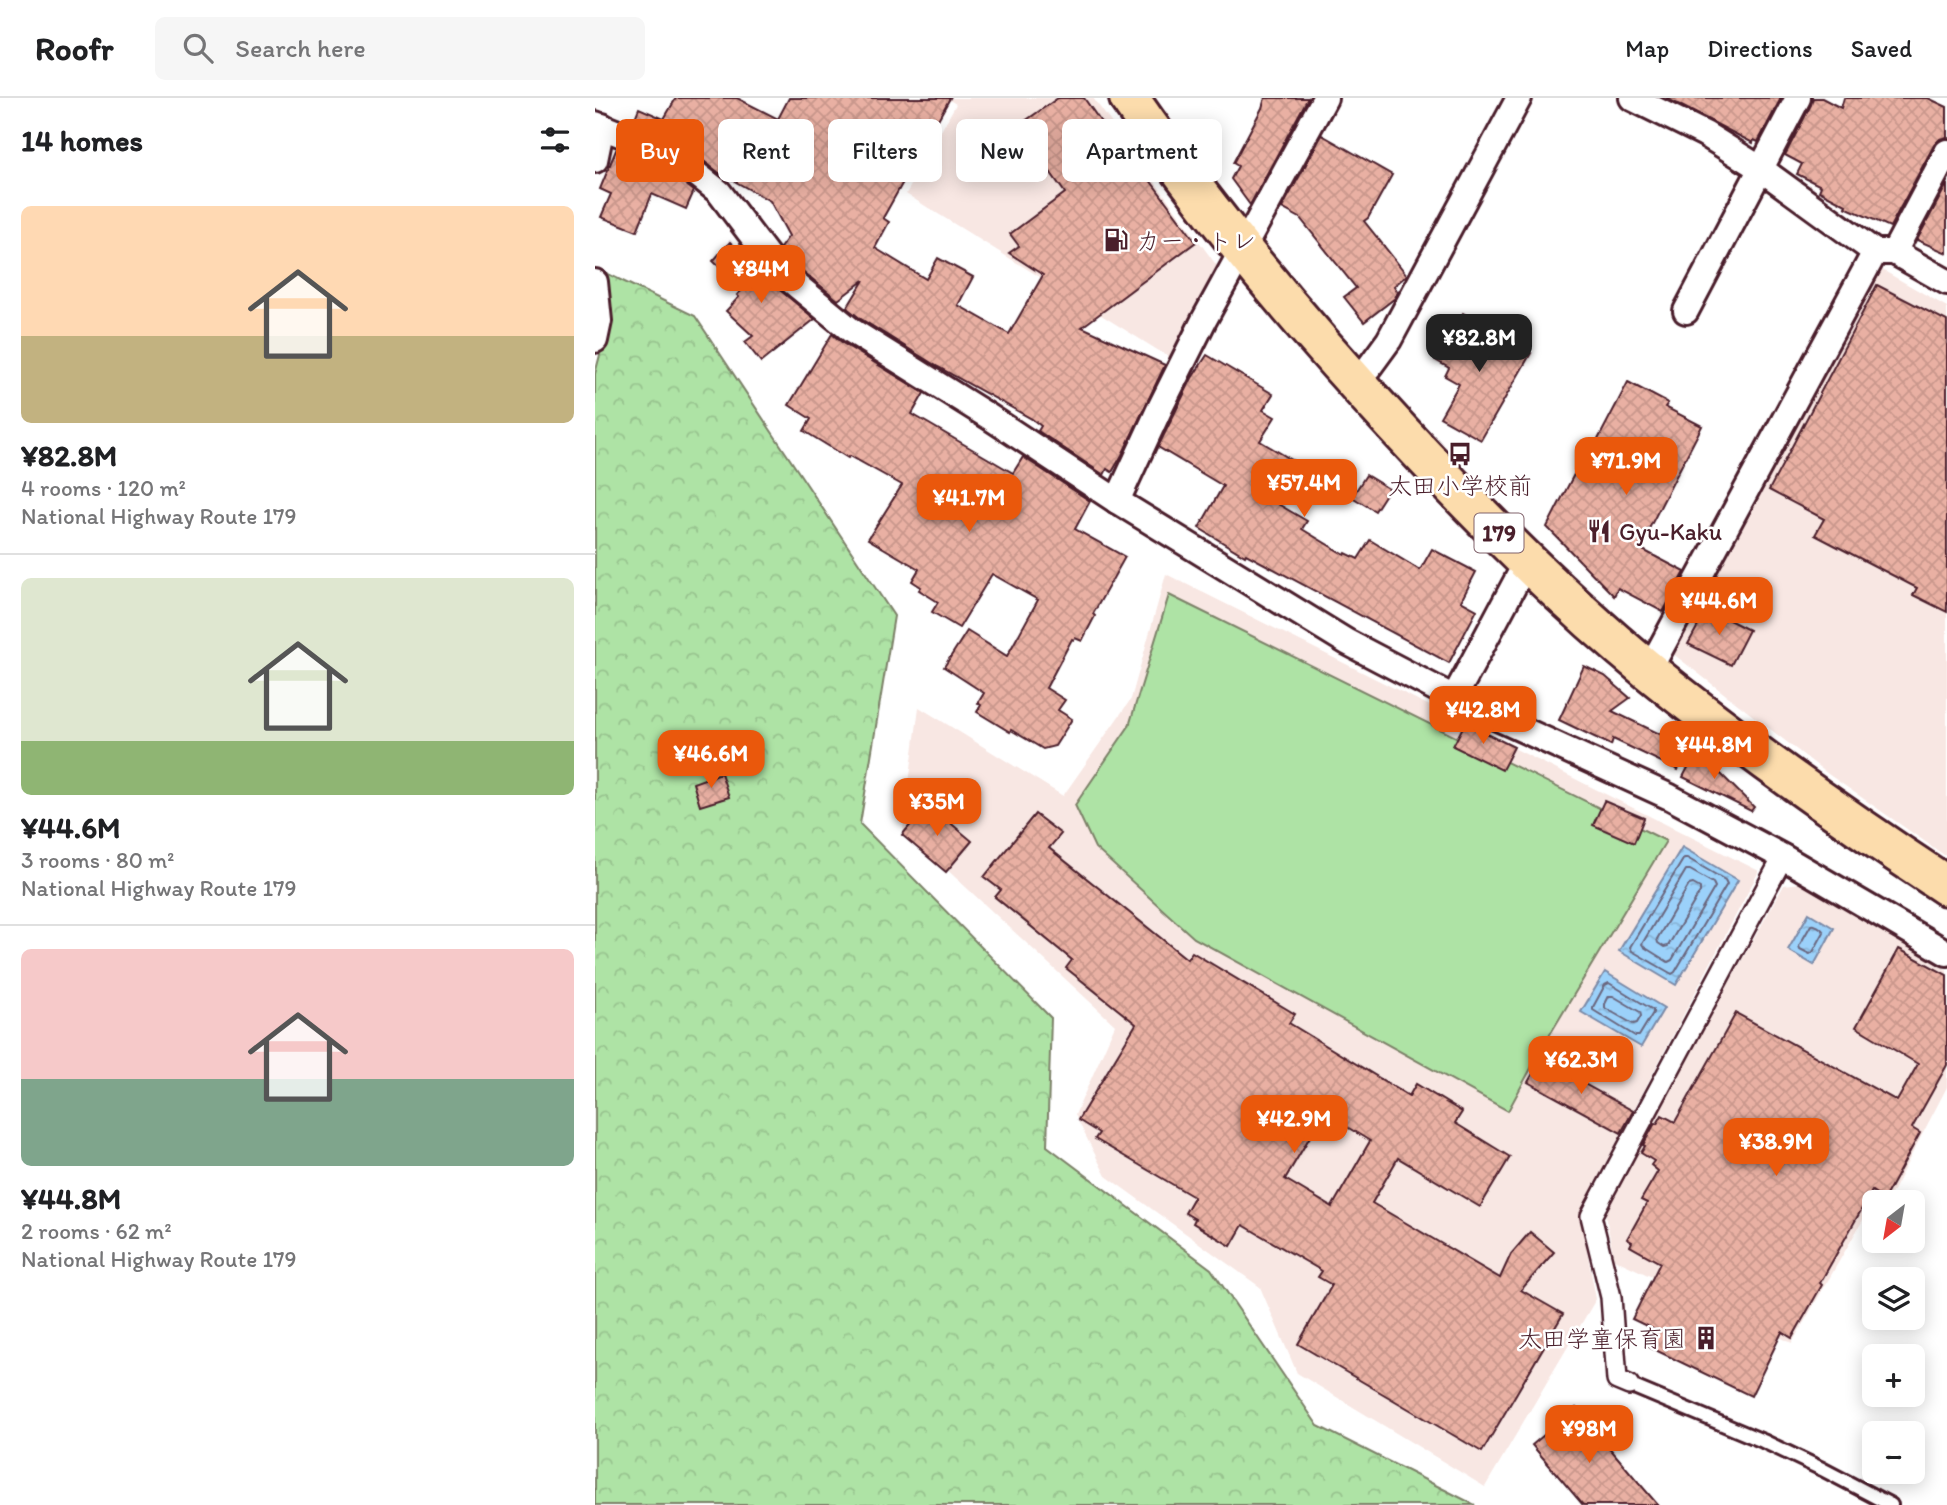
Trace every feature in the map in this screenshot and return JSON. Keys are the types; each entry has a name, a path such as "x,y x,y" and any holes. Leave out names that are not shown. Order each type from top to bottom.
{"highway":[{"name":"179","path":"1129,98 1242,251 1355,382 1442,476 1527,561 1649,670 1843,816 1947,886"}],"street":[{"path":"1117,501 1204,320 1325,98"},
{"path":"1355,382 1389,340 1519,98"},
{"path":"1632,98 1705,134 1884,252 1947,282"},
{"path":"1686,311 1798,98"},
{"path":"595,160 598,125 635,140 689,168 719,192 778,270 852,331 1117,501 1347,642 1454,698 1670,797 1783,857 1947,954"},
{"path":"1649,670 1884,252 1947,152"},
{"path":"595,282 599,321 595,340"},
{"path":"1454,698 1527,561"},
{"path":"1629,1385 1617,1380 1611,1297 1591,1216 1783,857"}],"lane":[{"path":"1629,1385 1763,1441 1891,1505"}],"shaded area":[{"path":"946,98 1093,98 1109,119 1062,119 1062,182 1155,182 1220,270 1172,359 906,194 913,182 942,182 942,129 956,104"},
{"path":"1879,268 1947,307 1947,857 1828,774 1672,653"},
{"path":"1166,574 1759,871 1580,1212 1596,1299 1485,1487 1297,1373 1260,1287 1106,1176 1075,1115 1115,1025 903,829 919,707 1063,796 1131,699"},
{"path":"1801,883 1947,970 1947,1087 1893,1190 1862,1190 1862,1222 1792,1343 1614,1259 1604,1207 1784,885"}],"green space":[{"path":"606,273 695,316 894,616 860,824 1051,1018 1047,1146 1211,1269 1318,1426 1475,1505 595,1505 595,374 601,351"},
{"path":"1169,595 1666,841 1543,1046 1508,1111 1194,938 1095,848 1075,805 1129,726"}],"water":[{"path":"1682,847 1738,880 1676,985 1619,951"},
{"path":"1809,913 1834,928 1814,965 1788,950"},
{"path":"1605,972 1664,1008 1641,1047 1581,1012"}],"building":[{"path":"676,98 737,98 778,119 718,119 718,172 704,161 704,119 664,119"},
{"path":"789,98 950,98 938,119 828,119 828,182 903,182 883,218 889,222 875,248 926,279 938,258 973,277 958,305 1009,334 1043,275 1009,253 1019,246 1010,234 1065,193 1048,169 1048,119 1028,119 1058,98 1084,98 1099,119 1062,119 1062,182 1151,182 1196,242 1082,327 1165,365 1112,472 1107,469 1104,475 1038,431 1041,426 1032,419 938,367 847,308 864,280 838,300 789,260 780,248 789,236 770,201 736,182 814,182 814,119 778,119"},
{"path":"1265,98 1308,98 1250,205 1231,179 1238,166 1233,163"},
{"path":"1666,98 1781,98 1758,142 1754,140 1753,143"},
{"path":"1813,98 1822,98 1841,108 1844,98 1928,98 1947,107 1947,137 1934,145 1890,227 1845,207 1846,205 1819,191 1821,186 1797,174 1802,164 1785,155"},
{"path":"639,108 664,119 635,119"},
{"path":"1322,135 1392,175 1364,221 1407,275 1394,286 1398,292 1395,298 1364,322 1344,297 1356,288 1300,218 1282,208"},
{"path":"616,150 616,182 682,182 694,191 686,209 652,194 637,231 601,217 611,194 600,189"},
{"path":"1947,184 1947,253 1917,240"},
{"path":"730,242 769,281 815,319 761,362 745,342 753,336 726,311 743,289 713,261"},
{"path":"1877,285 1947,321 1947,612 1913,595 1917,588 1815,535 1824,519 1769,490"},
{"path":"1463,313 1531,353 1481,440 1440,417 1459,384 1445,376 1449,368 1435,360"},
{"path":"832,334 924,393 912,414 1013,473 1023,457 1090,501 1075,529 1125,557 1093,614 1095,616 1082,641 1072,639 1046,688 1065,700 1058,710 1072,719 1055,746 1043,749 977,712 981,705 978,703 984,693 944,667 967,631 1007,656 1038,600 992,574 959,628 932,612 938,602 919,590 921,587 912,581 919,569 868,539 902,485 850,456 848,458 804,431 811,419 789,405"},
{"path":"1207,355 1273,394 1263,410 1275,417 1260,441 1302,466 1278,504 1307,521 1302,529 1345,555 1346,553 1358,559 1370,540 1420,570 1432,549 1476,572 1461,601 1477,610 1449,663 1246,554 1245,556 1199,528 1223,486 1158,447 1192,378"},
{"path":"1628,382 1668,403 1665,407 1702,426 1639,548 1685,572 1663,612 1618,588 1614,596 1547,527 1587,449 1592,451"},
{"path":"1366,475 1389,489 1375,511 1352,497"},
{"path":"1707,609 1749,630 1731,665 1688,644"},
{"path":"1584,666 1605,676 1630,698 1612,711 1689,748 1678,770 1613,739 1611,745 1559,720"},
{"path":"1465,723 1514,747 1502,770 1453,746"},
{"path":"1697,750 1754,807 1751,811 1683,777"},
{"path":"721,773 729,797 700,806 693,783"},
{"path":"1604,801 1644,818 1634,843 1593,825"},
{"path":"928,804 972,841 946,872 902,835"},
{"path":"1035,814 1061,834 1049,848 1187,959 1192,952 1295,1014 1289,1023 1409,1096 1416,1084 1462,1112 1455,1123 1510,1157 1480,1207 1398,1158 1372,1203 1500,1278 1511,1254 1530,1232 1554,1252 1521,1290 1563,1314 1482,1452 1298,1344 1332,1285 1318,1277 1322,1271 1243,1225 1231,1246 1193,1223 1195,1219 1185,1213 1194,1197 1095,1139 1099,1133 1078,1120 1136,1024 1066,968 1072,960 995,897 1001,890 984,877","holes":["1324,1113 1370,1141 1332,1207 1285,1179"]},
{"path":"1899,949 1947,975 1947,1065 1912,1128 1920,1133 1889,1190 1862,1190 1862,1209 1820,1283 1822,1285 1792,1338 1782,1332 1751,1396 1647,1346 1655,1330 1632,1319 1660,1263 1630,1246 1632,1242 1627,1239 1647,1203 1641,1200 1658,1171 1651,1165 1654,1161 1641,1153 1645,1146 1643,1145 1662,1115 1675,1122 1736,1013 1897,1101 1918,1064 1856,1027"},
{"path":"1541,1060 1633,1111 1621,1133 1528,1082"},
{"path":"1576,1408 1658,1505 1583,1505 1532,1445"}],"place":[{"name":"カー・トレ","path":"1116,240"},
{"name":"太田小学校前","path":"1460,454"},
{"name":"Gyu-Kaku","path":"1599,531"},
{"name":"太田学童保育園","path":"1706,1338"}]}
